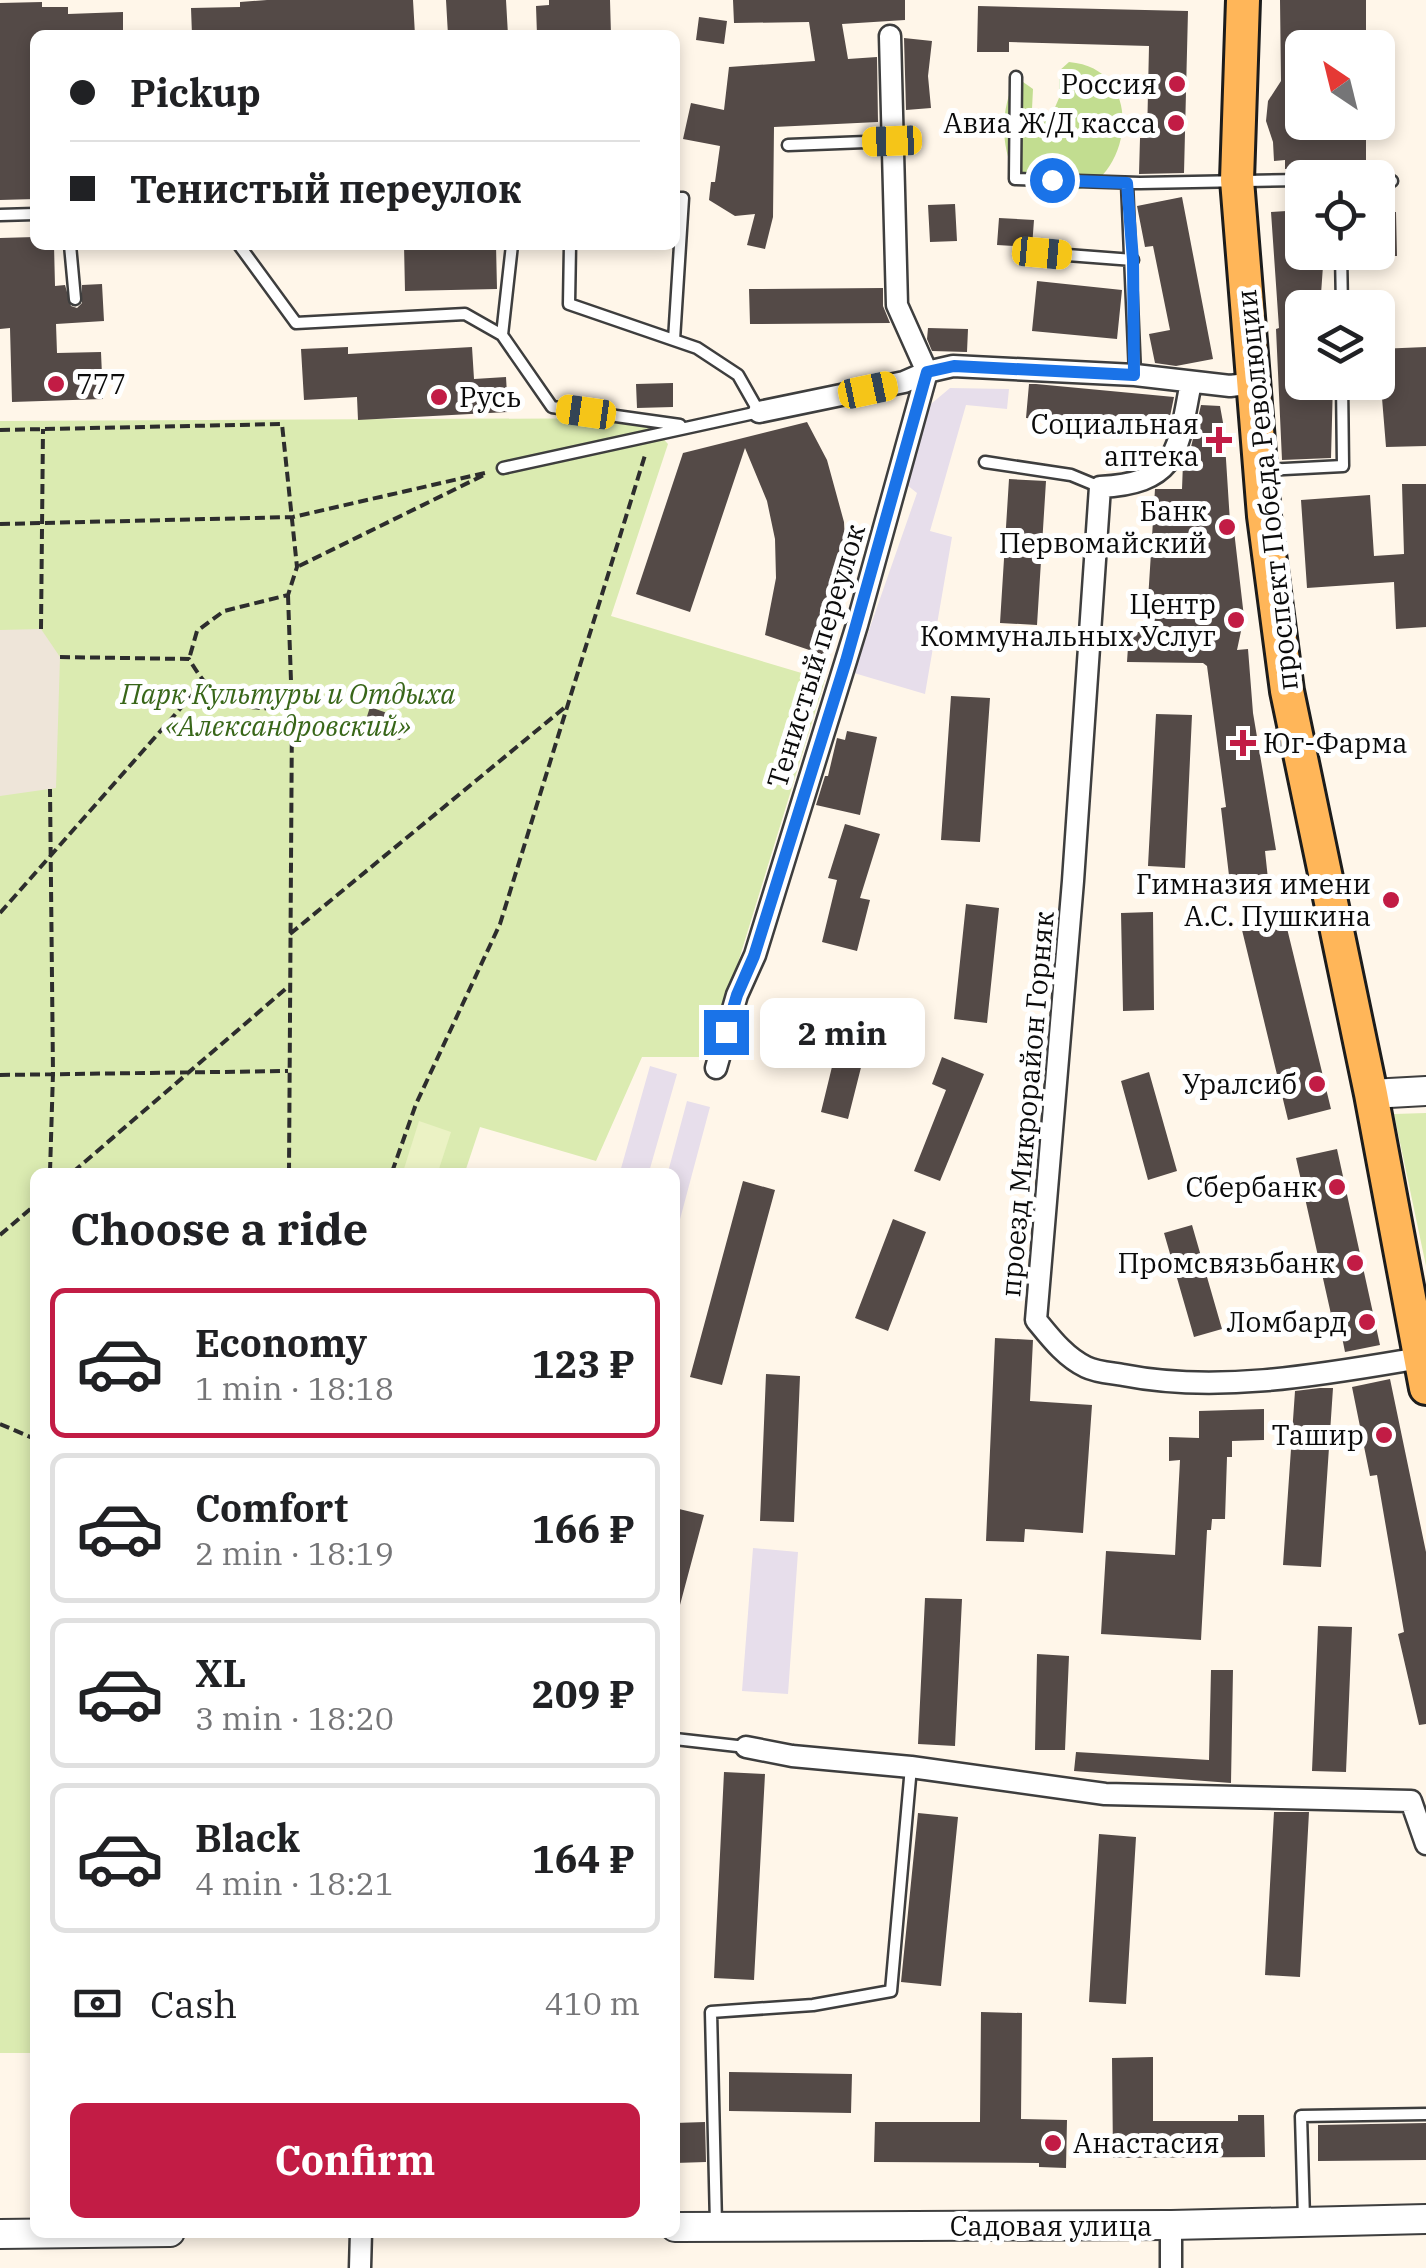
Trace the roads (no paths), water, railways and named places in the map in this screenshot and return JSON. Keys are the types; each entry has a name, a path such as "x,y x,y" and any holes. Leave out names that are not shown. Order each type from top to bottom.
{"main road":[{"name":"проспект Победа Революции","path":"1243,0 1236,180 1261,470 1286,691 1424,1367"}],"street":[{"path":"890,36 897,305 927,372"},
{"path":"759,412 904,382 954,366 1134,375 1230,386 1255,383"},
{"name":"Тенистый переулок","path":"716,1068 846,661 927,372"},
{"path":"1100,487 1144,480 1172,461 1191,382"},
{"name":"проезд Микрорайон Горняк","path":"1100,487 1074,882 1036,1320 1057,1346 1086,1368 1158,1382 1424,1367"},
{"path":"1371,1094 1426,1091"},
{"path":"746,1748 1105,1794 1410,1801 1426,1844"},
{"name":"Садовая улица","path":"680,2226 1171,2226 1426,2219"},
{"path":"1170,2268 1171,2226"},
{"path":"0,2234 30,2234"},
{"path":"360,2268 361,2238"}],"lane":[{"path":"1016,77 1015,179 1127,183 1285,180"},
{"path":"788,145 892,141"},
{"path":"1127,183 1133,260 1134,375"},
{"path":"680,198 680,234"},
{"path":"0,215 30,214"},
{"path":"70,250 75,299"},
{"path":"243,250 296,323 465,314 502,335 552,407 686,426"},
{"path":"502,335 511,250"},
{"path":"503,468 759,412 738,375 697,348 569,304 570,250"},
{"path":"674,340 679,250"},
{"path":"1042,253 1133,260"},
{"path":"1261,470 1343,466 1342,400"},
{"path":"986,462 1071,475 1100,487"},
{"path":"680,1740 746,1748"},
{"path":"716,2226 711,2012 813,2005 891,1991 912,1767"},
{"path":"1304,2220 1300,2116 1426,2114"}],"place":[{"name":"Россия","path":"1177,84"},
{"name":"Авиа Ж/Д касса","path":"1176,123"},
{"name":"777","path":"56,384"},
{"name":"Русь","path":"439,397"},
{"name":"Социальная аптека","path":"1219,440"},
{"name":"Банк Первомайский","path":"1227,527"},
{"name":"Центр Коммунальных Услуг","path":"1236,620"},
{"name":"Юг-Фарма","path":"1243,743"},
{"name":"Гимназия имени А.С. Пушкина","path":"1391,900"},
{"name":"Уралсиб","path":"1317,1084"},
{"name":"Сбербанк","path":"1337,1187"},
{"name":"Промсвязьбанк","path":"1355,1263"},
{"name":"Ломбард","path":"1367,1322"},
{"name":"Ташир","path":"1384,1435"},
{"name":"Анастасия","path":"1053,2143"}],"park label":[{"name":"Парк Культуры и Отдыха «Александровский»","path":"288,710"}]}
